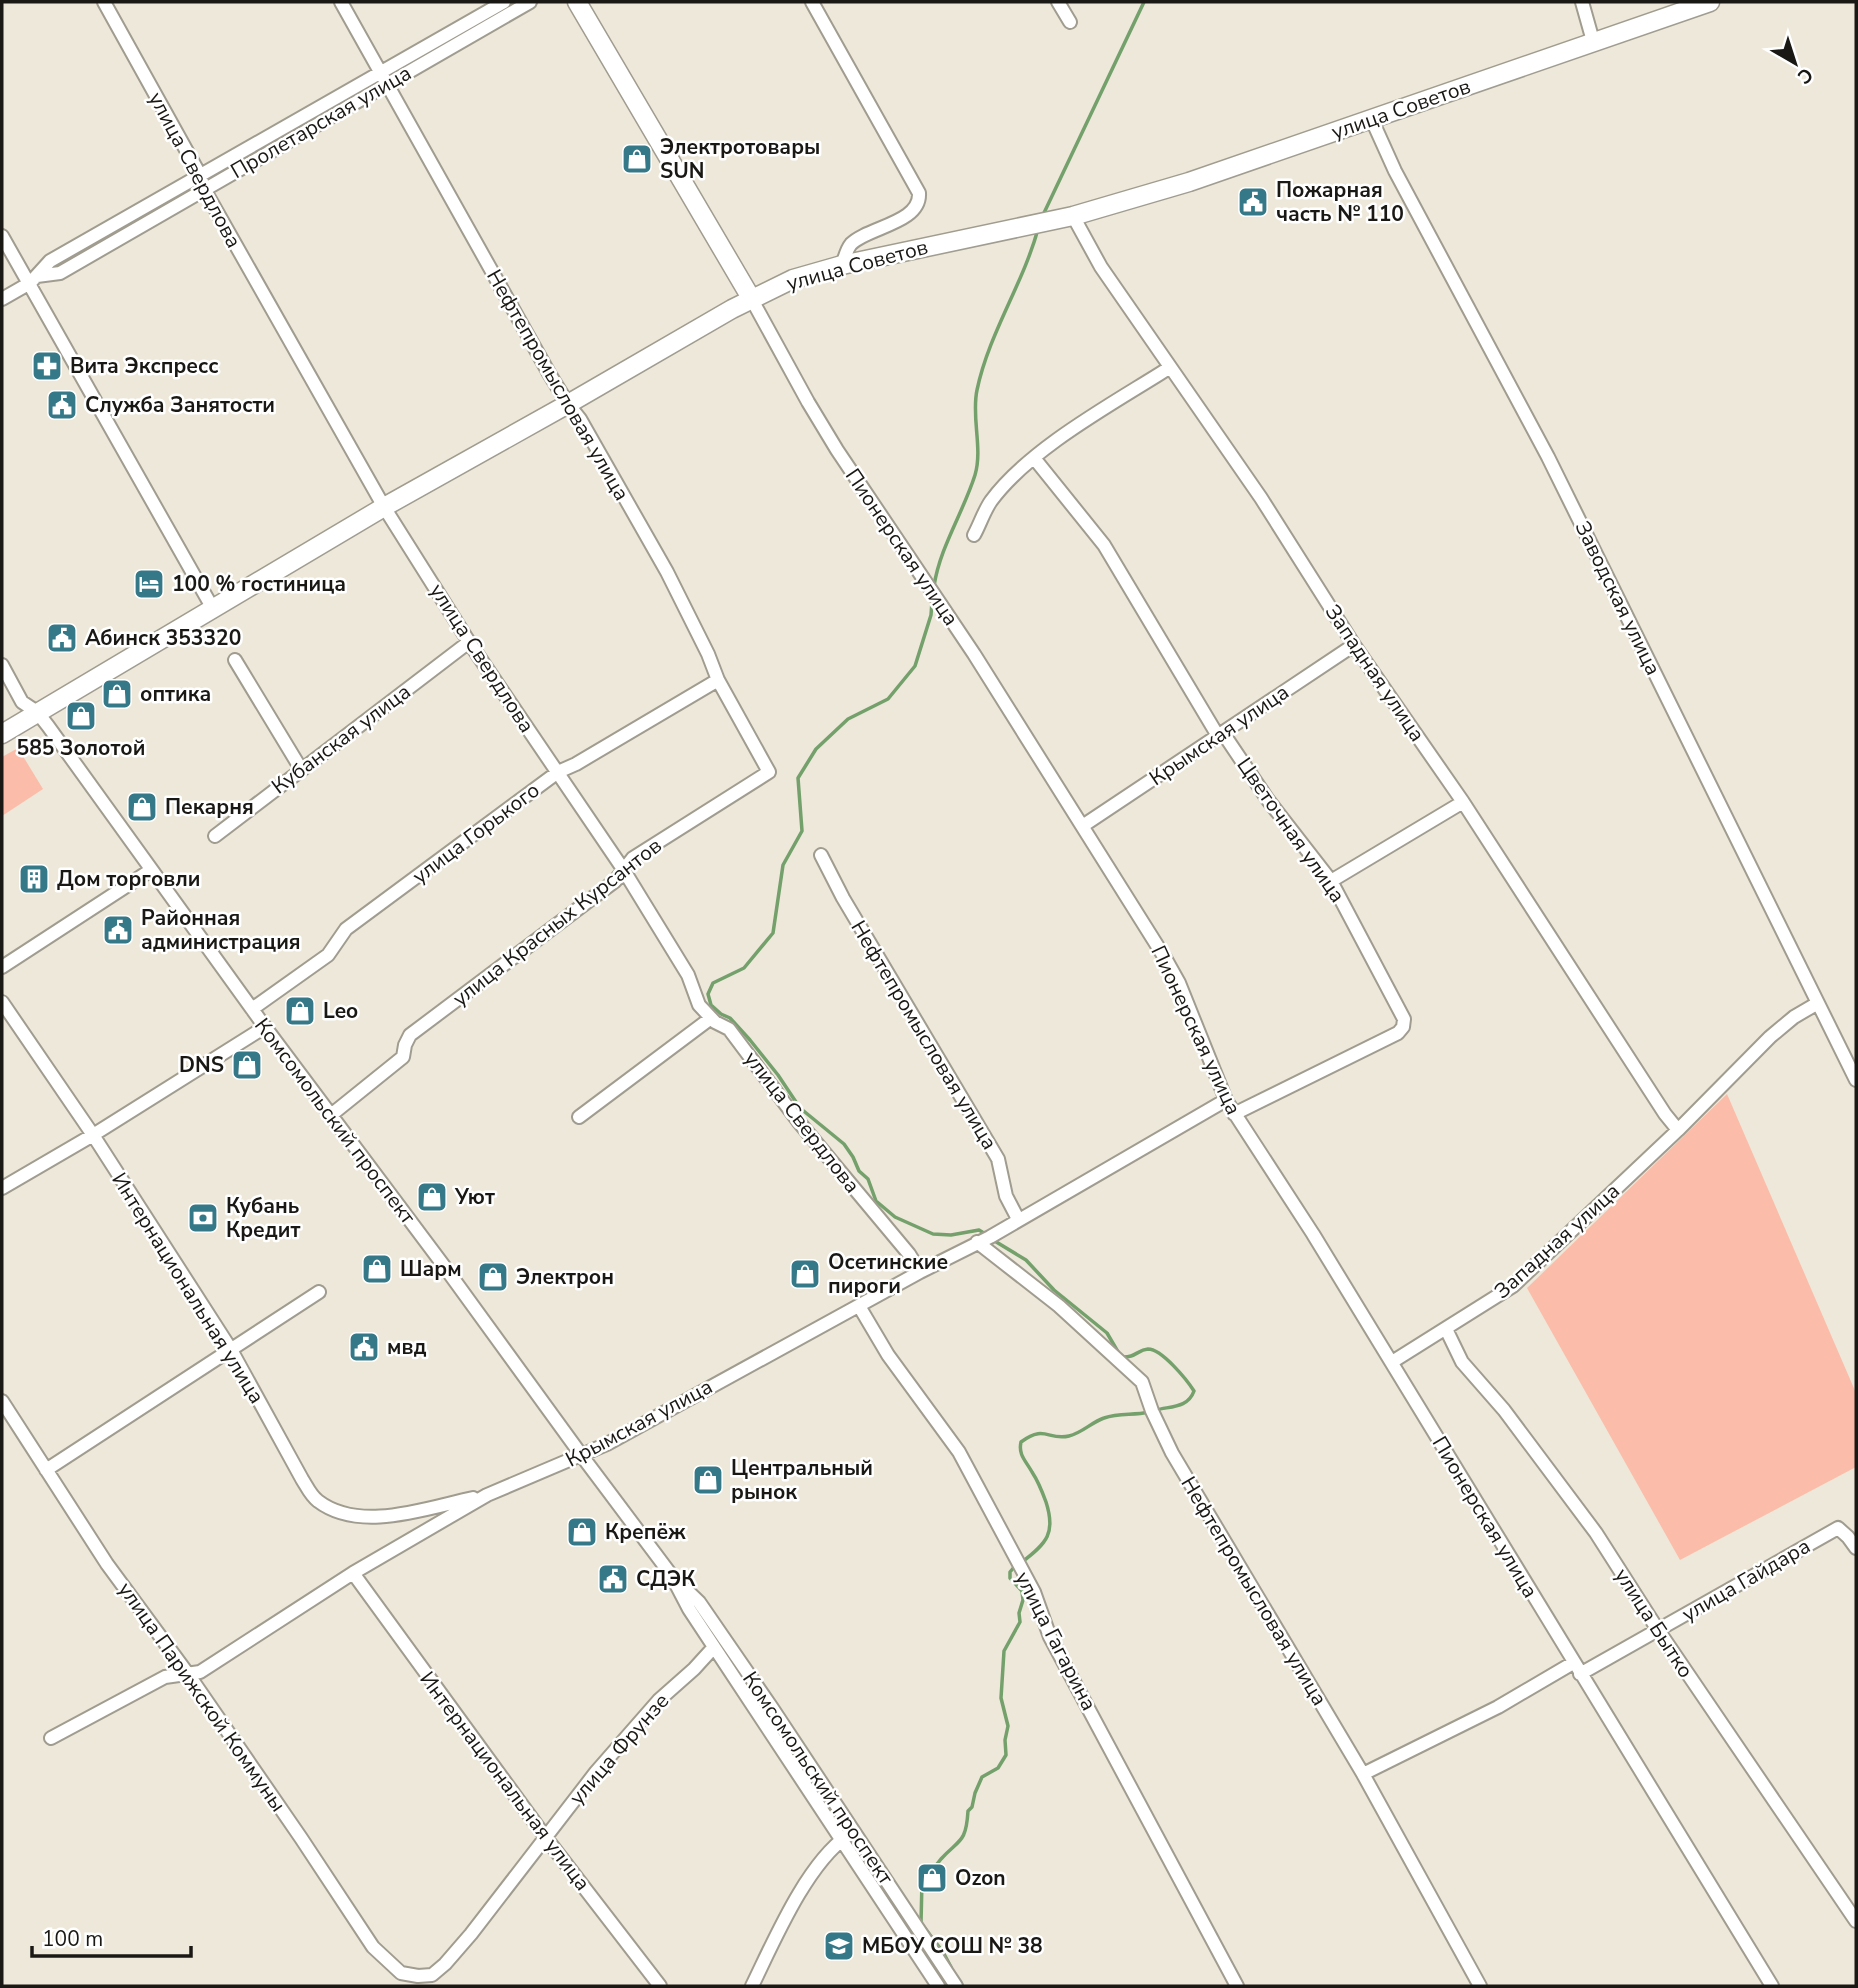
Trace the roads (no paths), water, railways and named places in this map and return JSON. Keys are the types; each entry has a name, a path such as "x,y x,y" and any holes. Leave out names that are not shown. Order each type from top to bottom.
{"main road":[{"name":"Пионерская улица","path":"577,2 751,298"},
{"name":"улица Советов","path":"2,734 384,507 751,298 793,279 842,265 1073,216 1189,182 1710,2"}],"street":[{"name":"улица Свердлова","path":"104,2 200,175 204,190 384,507 469,642 623,869 688,975 699,1005 729,1029 798,1121 909,1254 920,1272"},
{"name":"Нефтепромысловая улица","path":"341,2 568,404 580,419 667,572 718,680 769,772"},
{"name":"Пролетарская улица","path":"2,299 33,280 50,261 505,2"},
{"name":"Пролетарская улица","path":"33,280 60,273 530,2"},
{"path":"812,2 919,193 919,200 912,212 853,243 842,265"},
{"path":"1058,2 1070,22"},
{"path":"1582,2 1593,41"},
{"name":"Заводская улица","path":"1372,120 1395,171 1548,457 1856,1080"},
{"name":"Западная улица","path":"1073,216 1101,267 1261,498 1354,645 1462,802 1678,1130"},
{"path":"2,236 33,280 212,607"},
{"name":"Пионерская улица","path":"751,298 836,450 974,654 1084,825 1179,983 1234,1114 1313,1234 1392,1362 1772,1986"},
{"path":"974,535 991,501 1034,458 1057,440 1169,368"},
{"name":"Цветочная улица","path":"1034,458 1104,545 1220,734 1331,881 1404,1019 1403,1027 1391,1037 1234,1114"},
{"name":"Кубанская улица","path":"215,836 469,642"},
{"name":"Крымская улица","path":"1084,825 1354,645"},
{"path":"235,660 301,769"},
{"name":"Комсомольский проспект","path":"2,665 22,702 37,712 265,1027 582,1456 672,1576 699,1602 847,1835 938,1986"},
{"name":"улица Горького","path":"252,1009 328,955 346,929 558,772 718,680"},
{"name":"улица Красных Курсантов","path":"331,1115 403,1057 410,1035 615,881 632,858 769,772"},
{"path":"1331,881 1462,802"},
{"name":"Нефтепромысловая улица","path":"821,855 843,898 998,1159 1006,1196 1018,1219"},
{"path":"2,967 151,870"},
{"name":"Интернациональная улица","path":"2,1002 93,1135 230,1348 316,1500 348,1516 378,1518 487,1495"},
{"name":"Западная улица","path":"1392,1362 1513,1286 1678,1130 1770,1037 1794,1017 1818,1003"},
{"path":"579,1116 711,1017"},
{"path":"2,1188 93,1135 265,1027"},
{"name":"Крымская улица","path":"51,1738 165,1677 200,1672 353,1573 487,1495 582,1456 920,1272 990,1237 1226,1100"},
{"name":"Нефтепромысловая улица","path":"977,1242 1059,1306 1142,1382 1172,1453 1363,1774 1480,1986"},
{"path":"46,1470 319,1292"},
{"name":"улица Гагарина","path":"859,1306 888,1355 959,1452 1034,1592 1050,1637 1237,1986"},
{"name":"улица Бытко","path":"1446,1329 1462,1362 1504,1410 1596,1534 1856,1921"},
{"name":"улица Парижской Коммуны","path":"2,1401 107,1564 188,1674 373,1947 401,1973 418,1976"},
{"name":"улица Гайдара","path":"1580,1674 1838,1528 1849,1536 1856,1548"},
{"name":"Интернациональная улица","path":"353,1573 545,1838 660,1986"},
{"name":"Комсомольский проспект","path":"672,1576 689,1609 714,1647 956,1986"},
{"name":"улица Фрунзе","path":"418,1976 432,1975 445,1964 596,1772 659,1700 714,1647"},
{"path":"1363,1774 1498,1707 1573,1662"},
{"path":"752,1986 809,1879 847,1835"}],"waterway":[{"path":"1043,215 1144,2"},
{"path":"934,586 946,544 975,475 978,454 975,411 982,369 1038,229"},
{"path":"932,601 931,615 915,666 888,699 848,719 816,749 798,778 802,831 783,865 773,933 744,968 713,983 708,994 711,1005 730,1018 750,1040 800,1108 844,1144 859,1171 868,1179 876,1201 895,1217 933,1234 951,1235 979,1230 987,1235"},
{"path":"993,1240 1026,1260 1054,1290 1107,1333 1121,1357 1148,1349 1154,1350 1174,1366 1194,1391 1188,1401 1156,1410"},
{"path":"1022,1562 1043,1543 1050,1522 1046,1502 1022,1454 1021,1442 1036,1434 1069,1436 1110,1416 1149,1412"},
{"path":"951,1967 921,1923 922,1881 960,1840 982,1777 998,1768 1006,1755 1008,1726 1001,1698 1004,1651 1020,1622 1019,1613 1023,1600 1022,1591 1010,1578 1010,1572 1015,1566"}],"place":[{"name":"Электротовары SUN","path":"637,159"},
{"name":"Пожарная часть № 110","path":"1253,202"},
{"name":"Вита Экспресс","path":"47,366"},
{"name":"Служба Занятости","path":"62,405"},
{"name":"100 % гостиница","path":"149,584"},
{"name":"Абинск 353320","path":"62,638"},
{"name":"оптика","path":"117,694"},
{"name":"585 Золотой","path":"81,716"},
{"name":"Пекарня","path":"142,807"},
{"name":"Дом торговли","path":"34,879"},
{"name":"Районная администрация","path":"118,930"},
{"name":"Leo","path":"300,1011"},
{"name":"DNS","path":"247,1065"},
{"name":"Уют","path":"432,1197"},
{"name":"Кубань Кредит","path":"203,1218"},
{"name":"Шарм","path":"377,1269"},
{"name":"Осетинские пироги","path":"805,1274"},
{"name":"Электрон","path":"493,1277"},
{"name":"мвд","path":"364,1347"},
{"name":"Центральный рынок","path":"708,1480"},
{"name":"Крепёж","path":"582,1532"},
{"name":"СДЭК","path":"613,1579"},
{"name":"Ozon","path":"932,1878"},
{"name":"МБОУ СОШ № 38","path":"839,1946"}]}
